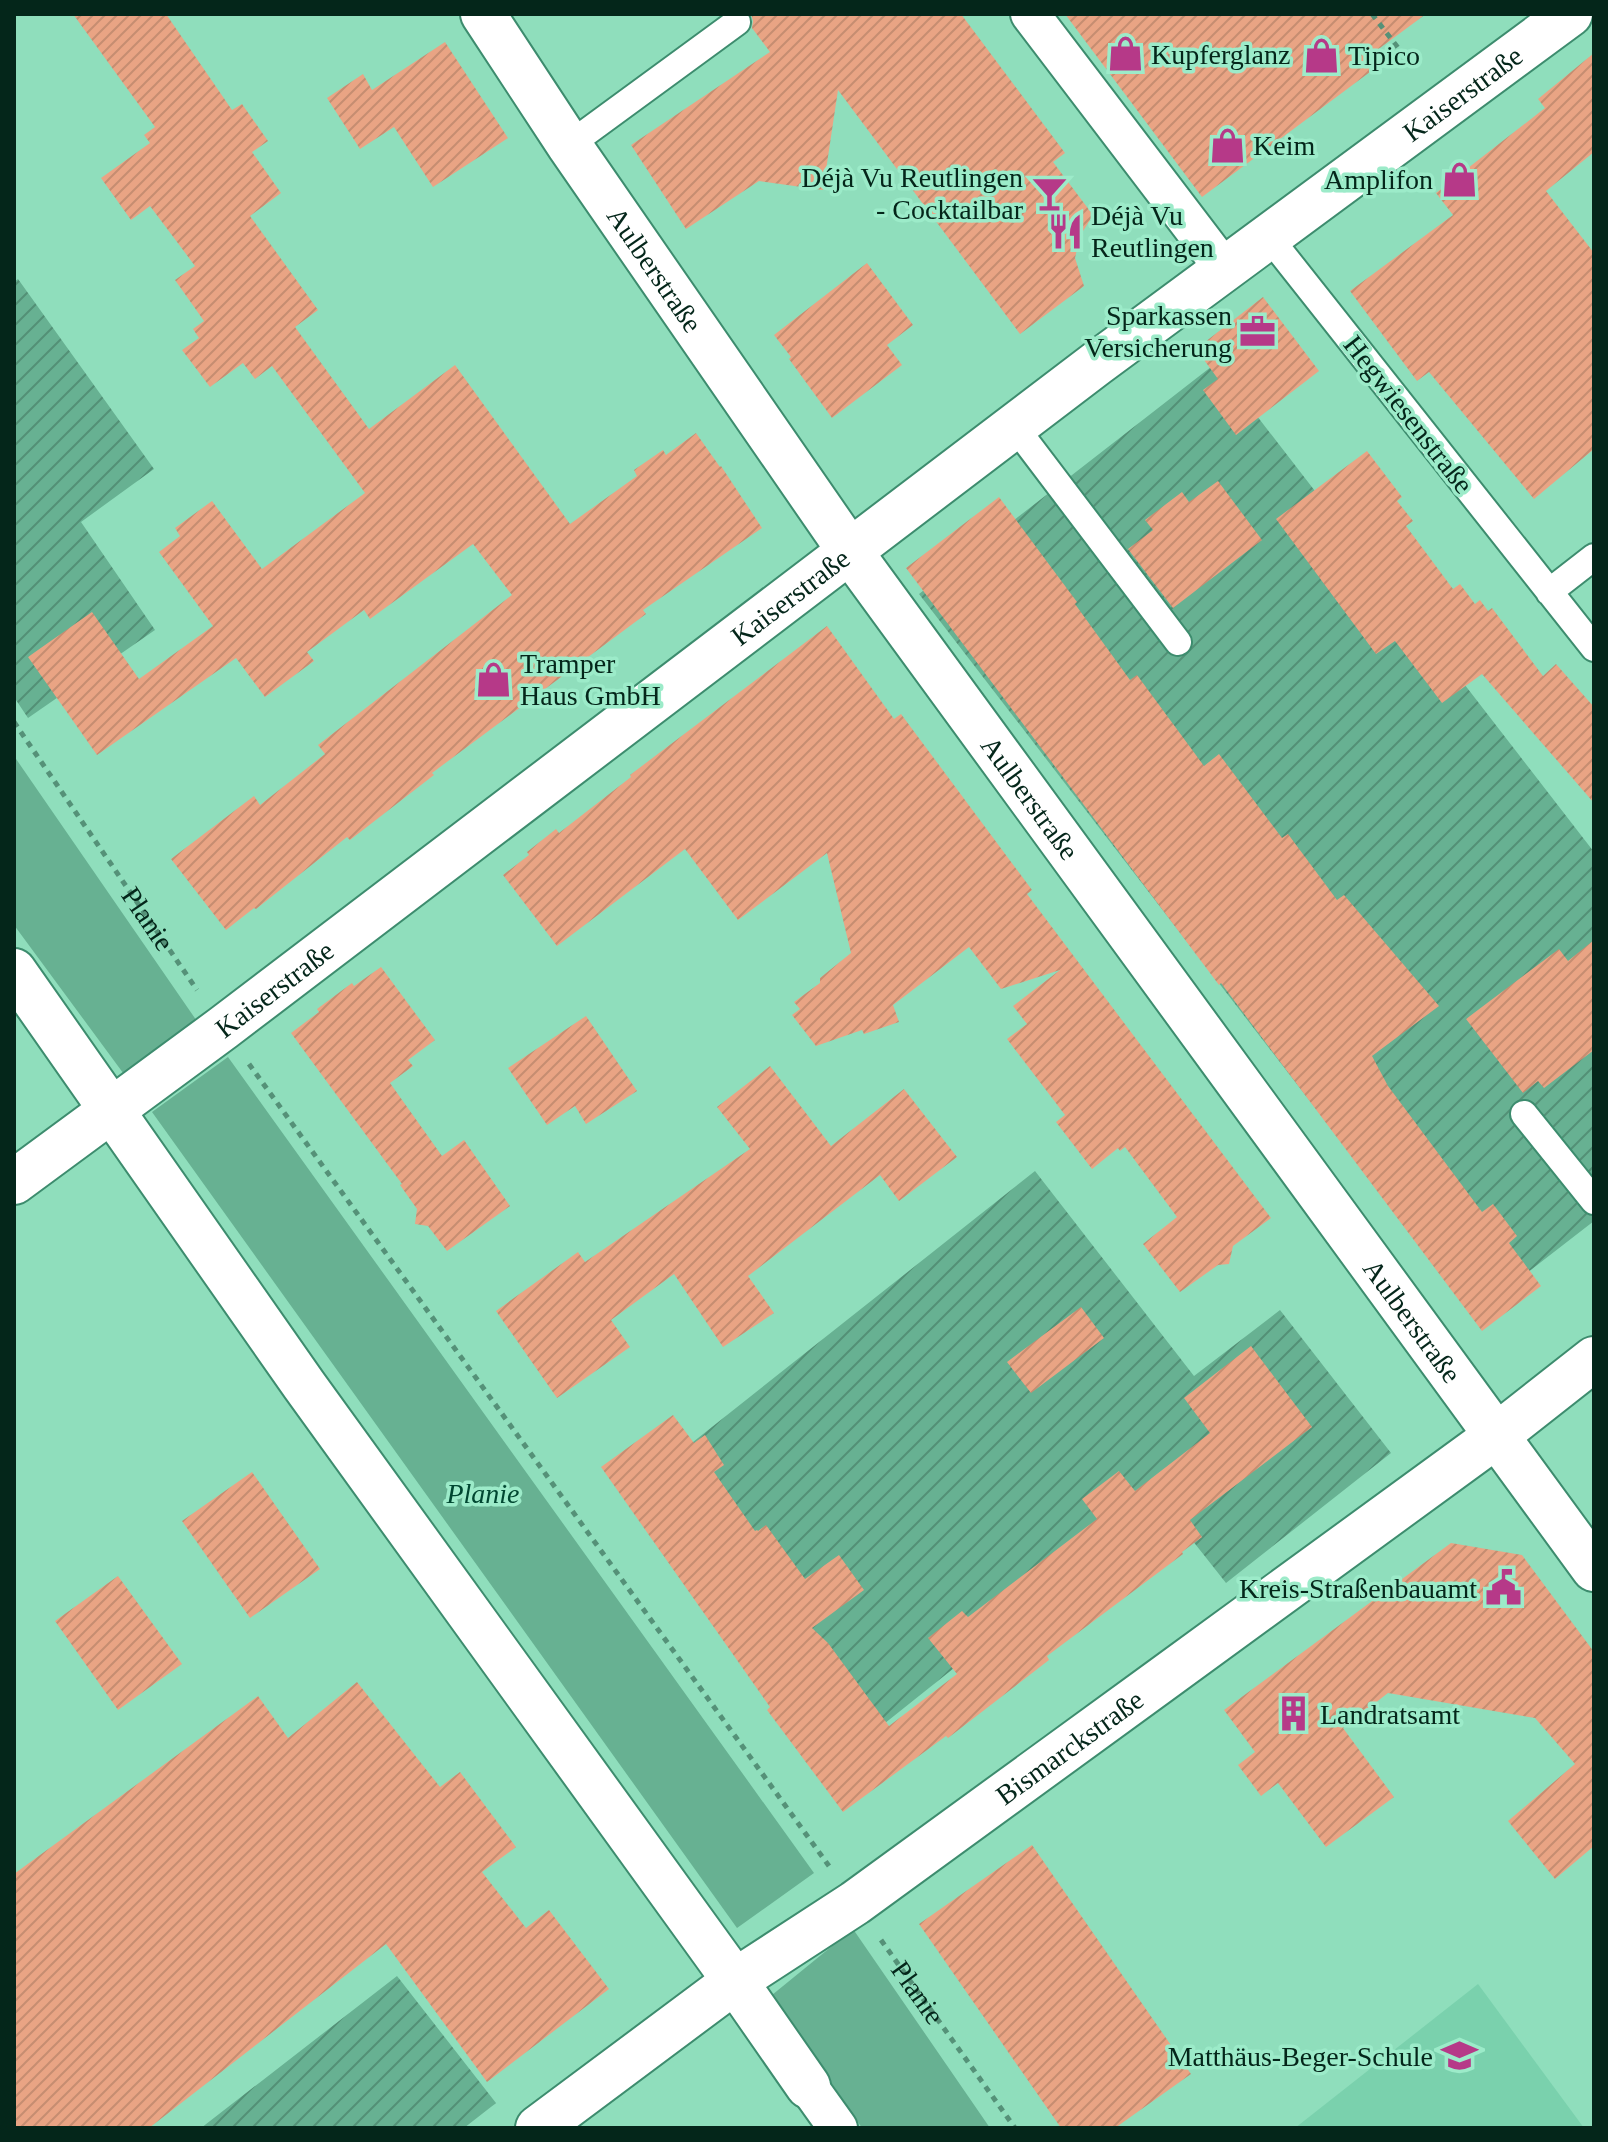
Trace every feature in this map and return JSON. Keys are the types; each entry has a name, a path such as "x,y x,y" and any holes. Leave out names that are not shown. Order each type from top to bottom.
{"street":[{"name":"Aulberstraße","path":"483,14 569,145 849,550 1594,1569"},
{"path":"1030,14 1225,270"},
{"name":"Kaiserstraße","path":"14,1182 223,1028 1096,364 1570,14"},
{"path":"14,971 304,1385 838,2128"},
{"name":"Bismarckstraße","path":"538,2128 735,1981 855,1903 1496,1436 1594,1359"}],"lane":[{"path":"569,145 737,22"},
{"name":"Hegwiesenstraße","path":"1268,236 1594,648"},
{"path":"1015,427 1178,642"},
{"path":"1549,592 1594,557"},
{"path":"1524,1114 1594,1201"}],"path":[{"path":"1372,14 1445,107"},
{"name":"Planie","path":"14,722 223,1028 1015,2128"}],"shaded area":[{"name":"Matthäus-Beger-Schule","path":"1478,1984 1584,2128 1295,2128"}],"green space":[{"path":"18,279 154,469 81,522 155,630 28,718 14,697 14,282"},
{"path":"1216,363 1594,852 1594,1221 1474,1314 919,594"},
{"path":"14,756 201,1027 129,1081 14,925"},
{"name":"Planie","path":"228,1057 814,1873 737,1928 152,1112"},
{"path":"1035,1171 1194,1376 1280,1310 1391,1453 1226,1583 1162,1502 845,1755 635,1488"},
{"path":"853,1929 990,2128 862,2128 772,1995"},
{"path":"397,1976 496,2103 464,2128 201,2128"}],"building":[{"path":"73,14 166,14 232,110 242,104 268,141 252,152 281,193 250,216 318,310 295,327 369,429 455,365 570,524 637,476 634,470 663,450 666,455 696,433 762,528 643,610 646,614 432,773 434,775 350,840 347,837 226,930 171,859 254,796 260,805 325,754 318,745 512,595 473,544 370,619 364,610 307,652 314,661 265,697 236,658 97,755 28,657 92,612 139,679 213,626 159,552 180,536 175,528 212,501 262,569 365,493 272,366 255,379 243,363 210,387 182,350 199,338 193,329 204,321 175,280 195,266 150,206 131,220 101,178 150,143 144,135 155,127"},
{"path":"751,14 961,14 1065,153 1053,162 1093,215 1080,236 1075,258 1084,286 1020,334 838,90 823,190 759,181 686,229 631,145 770,52 752,28"},
{"path":"1065,14 1426,14 1365,59 1374,69 1202,197"},
{"path":"445,42 508,138 433,187 394,127 360,149 327,98 363,74 372,90"},
{"path":"1594,53 1594,152 1546,191 1594,253 1594,449 1534,499 1429,372 1417,381 1350,291 1453,215 1436,193 1545,108 1538,99"},
{"path":"867,263 913,325 887,345 902,365 832,418 774,335"},
{"path":"1263,297 1319,371 1236,435 1203,390 1218,379 1196,349"},
{"path":"1367,451 1402,497 1397,501 1413,521 1406,526 1453,589 1460,584 1475,604 1480,600 1488,611 1492,608 1543,676 1556,664 1594,707 1594,803 1482,674 1442,703 1395,641 1376,654 1276,519"},
{"path":"1218,481 1262,540 1173,608 1128,549 1153,530 1145,520 1182,492 1189,502"},
{"path":"999,497 1130,680 1137,675 1204,766 1219,754 1282,838 1288,834 1337,900 1344,895 1439,1006 1372,1056 1388,1086 1482,1212 1493,1204 1517,1236 1509,1243 1541,1286 1482,1331 906,568"},
{"path":"827,626 894,719 901,714 1032,890 1027,894 1271,1218 1233,1246 1229,1264 1218,1265 1180,1292 1143,1244 1177,1217 1125,1147 1120,1151 1118,1148 1092,1169 1056,1122 1065,1115 1007,1039 1027,1024 1013,1006 1060,970 1001,989 969,947 893,1005 899,1022 864,1034 862,1030 816,1046 792,1015 800,1009 794,1002 820,983 820,978 851,953 827,853 738,920 685,849 557,946 503,875 556,829 559,833 630,775"},
{"path":"1594,940 1594,1050 1544,1088 1538,1081 1523,1093 1466,1019 1559,949 1568,961"},
{"path":"381,967 435,1040 408,1060 413,1066 390,1083 442,1156 464,1140 510,1206 447,1251 428,1226 415,1224 417,1209 402,1184 291,1033 352,983 354,986"},
{"path":"586,1016 637,1091 586,1124 575,1106 547,1125 508,1068"},
{"path":"770,1066 831,1146 904,1089 957,1157 899,1201 880,1175 748,1276 774,1313 723,1347 674,1274 611,1320 630,1347 557,1398 496,1311 578,1252 585,1262 750,1149 717,1107"},
{"path":"1081,1307 1104,1338 1031,1393 1007,1362"},
{"path":"1251,1346 1312,1427 1190,1520 1202,1537 1183,1554 1047,1656 1049,1660 948,1738 946,1736 843,1812 767,1710 770,1707 601,1467 673,1415 694,1443 705,1435 724,1465 714,1472 755,1531 766,1525 805,1579 839,1555 864,1590 812,1628 828,1643 889,1726 957,1674 928,1638 962,1611 968,1617 1097,1519 1082,1499 1119,1471 1135,1491 1210,1433 1184,1398"},
{"path":"252,1472 320,1569 250,1618 182,1521"},
{"name":"Landratsamt","path":"1451,1543 1522,1555 1594,1652 1594,1846 1555,1879 1508,1821 1575,1764 1535,1718 1388,1693 1343,1728 1394,1797 1326,1847 1278,1783 1261,1796 1238,1765 1255,1752 1224,1710"},
{"path":"118,1576 182,1664 118,1710 55,1621"},
{"path":"357,1682 440,1787 460,1772 516,1847 482,1872 526,1928 549,1910 609,1989 487,2082 386,1944 149,2128 14,2128 14,1874 258,1696 288,1738"},
{"path":"1032,1845 1191,2074 1115,2128 1061,2128 919,1924"}],"place":[{"name":"Kupferglanz","path":"1125,54"},
{"name":"Tipico","path":"1322,55"},
{"name":"Keim","path":"1227,145"},
{"name":"Amplifon","path":"1459,179"},
{"name":"Déjà Vu Reutlingen - Cocktailbar","path":"1049,193"},
{"name":"Déjà Vu Reutlingen","path":"1065,231"},
{"name":"Sparkassen Versicherung","path":"1258,331"},
{"name":"Tramper Haus GmbH","path":"494,679"},
{"name":"Kreis-Straßenbauamt","path":"1503,1588"},
{"name":"Landratsamt","path":"1294,1714"},
{"name":"Matthäus-Beger-Schule","path":"1459,2056"}]}
